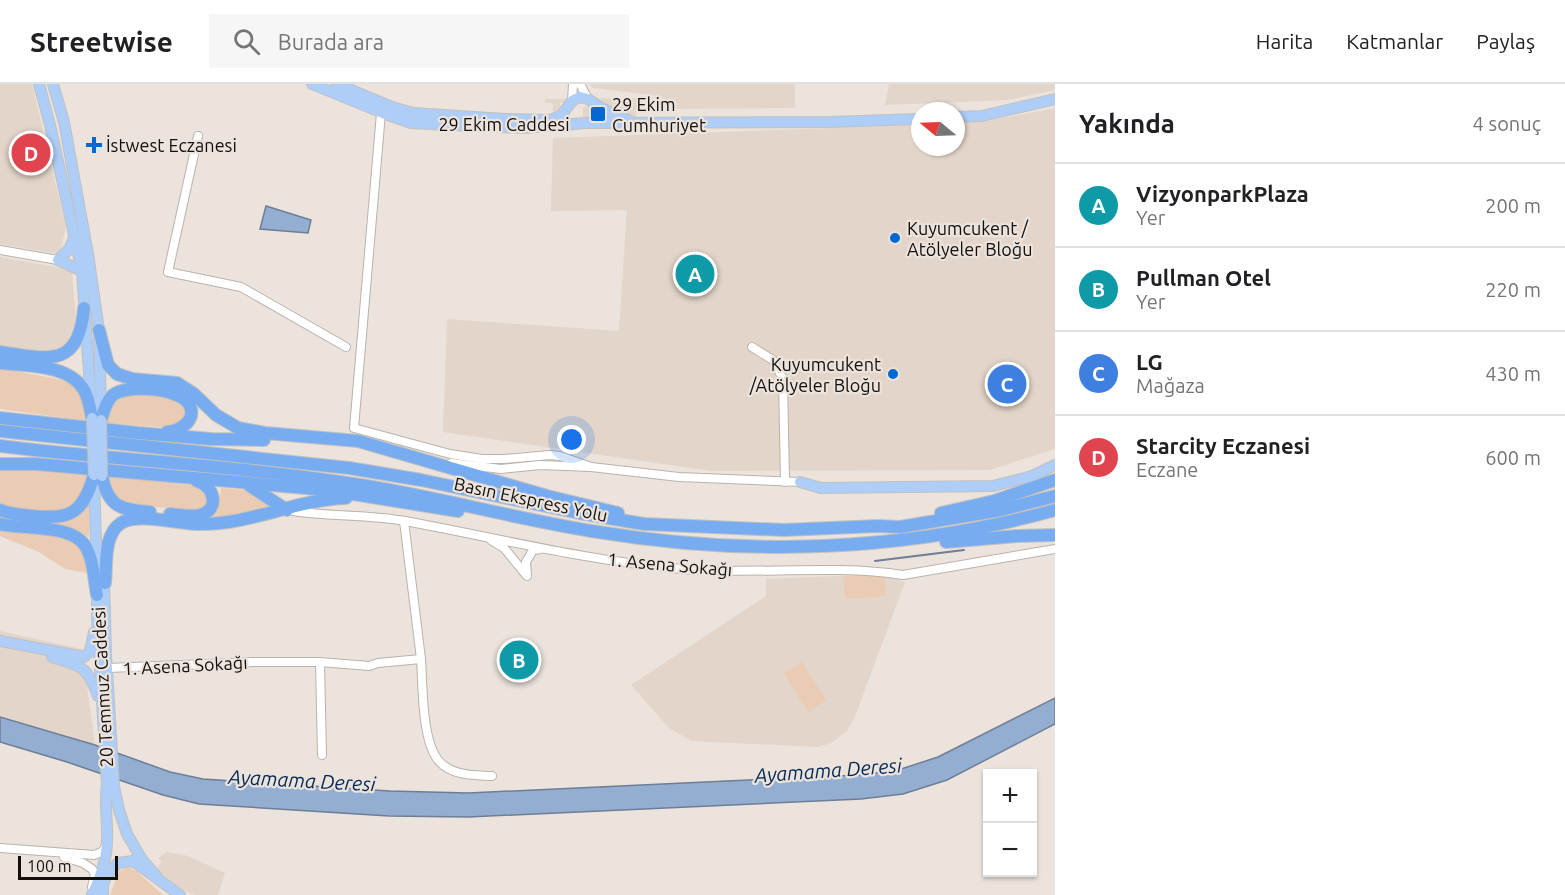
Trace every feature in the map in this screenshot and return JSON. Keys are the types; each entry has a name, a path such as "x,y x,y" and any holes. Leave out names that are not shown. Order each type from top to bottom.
{"highway":[{"path":"0,352 42,358 60,356 68,351 79,337 84,308"},
{"path":"99,330 108,366 117,374 132,379 177,383 194,394 216,415 238,428 265,434 316,436 358,441 562,500 668,524"},
{"path":"0,363 69,375 83,388 97,419"},
{"path":"97,419 112,396 127,390 168,392 177,395 189,404 190,416 183,428 177,431 138,433"},
{"path":"3,418 138,433 237,440 316,436"},
{"name":"Basın Ekspress Yolu","path":"0,430 349,468 644,524 784,530 900,527 1002,510 1055,496"},
{"name":"Basın Ekspress Yolu","path":"0,446 357,484 595,532 710,544 779,547 856,545 951,533 1055,510"},
{"path":"0,457 36,464 328,490 595,532"},
{"path":"0,464 36,464"},
{"path":"98,476 108,496 124,509 192,516 205,513 213,501 211,490 203,483 181,478"},
{"path":"0,510 12,514 46,518 73,512 86,499 98,476"},
{"path":"878,526 993,501 1055,480"},
{"path":"244,483 287,510"},
{"path":"105,583 109,540 113,531 126,521 139,519 187,524 216,524 336,499 386,500"},
{"path":"0,524 58,531 76,536 84,543 90,556 97,595"},
{"path":"856,545 879,549 976,539 1055,535"}],"main road":[{"path":"39,84 82,271 97,419"},
{"path":"49,84 70,154"},
{"path":"53,84 70,154 99,330 98,476 105,583 108,723 114,843 103,888"},
{"name":"29 Ekim Caddesi","path":"312,84 411,123 525,128 582,124 911,119"},
{"name":"29 Ekim Caddesi","path":"337,84 392,107 413,112 505,120 550,120 561,116 570,103"},
{"path":"590,101 594,114 582,124 570,117 568,109 570,103 580,97 590,101 617,116 638,123"},
{"path":"965,117 982,116 1055,99"},
{"path":"75,235 70,248 58,260 82,271"},
{"path":"800,482 990,482 1031,470 1055,458"},
{"path":"800,482 821,488 993,486 1032,476 1055,465"},
{"name":"20 Temmuz Caddesi","path":"98,476 97,618 102,705 108,723"},
{"path":"0,641 84,657 90,651 97,618"},
{"path":"18,644 83,669 92,680 102,705"},
{"path":"111,786 128,834 141,858 157,877"},
{"name":"20 Temmuz Caddesi","path":"91,895 104,863 108,843 105,799 111,786"},
{"path":"103,888 118,863 133,861 180,895"}],"street":[{"path":"570,103 573,84"},
{"path":"580,84 590,101"},
{"path":"381,113 354,428 450,454 482,459 550,455 560,456 591,467"},
{"path":"198,136 168,272 241,287 346,347"},
{"path":"0,250 58,260"},
{"path":"752,347 773,360 783,379 784,482"},
{"path":"423,460 501,469 540,465 591,467 679,477 800,482"},
{"name":"1. Asena Sokağı","path":"287,510 404,521 583,556 702,570 827,570 885,572 903,575 1055,549"},
{"path":"404,521 421,659 427,731 434,755 442,765 456,772 492,776"},
{"path":"486,537 504,548 527,576 526,562 530,553 537,549 545,549"},
{"name":"1. Asena Sokağı","path":"108,668 253,662 320,662 369,666 421,659"},
{"path":"320,662 322,755"},
{"path":"0,849 98,855 108,843"},
{"path":"43,852 70,858 92,868 95,874 91,895"}],"shaded area":[{"path":"0,84 32,84 66,228 59,254 0,244"},
{"path":"589,84 795,84 795,108 674,109 660,96 593,88"},
{"path":"889,84 1055,84 1055,90 1007,100 911,102 911,104 885,105"},
{"path":"645,98 645,102 636,103 636,124 645,124 645,128 545,129 553,124 553,103 545,103 545,99","holes":["560,103 594,103 594,107 583,107 583,119 560,124 563,107"]},
{"path":"1055,108 1055,449 990,470 711,471 443,432 447,319 619,331 627,210 551,211 553,138 911,125 911,156 965,156 965,123 982,122"},
{"path":"0,257 72,270 76,322 61,349 42,352 0,346"},
{"path":"0,368 67,381 82,398 87,421 0,409"},
{"path":"136,394 175,401 185,409 184,420 171,428 107,423 115,402"},
{"path":"13,467 87,473 86,485 77,501 63,509 43,511 8,506 0,503 0,471"},
{"path":"108,475 197,486 206,494 208,502 195,510 128,505 110,492"},
{"path":"221,488 254,491 276,507 217,519 212,516 219,503"},
{"path":"90,499 89,537 62,525 44,524 44,521"},
{"path":"0,526 74,539 84,555 87,573 65,569 39,552 0,536"},
{"path":"883,574 905,582 854,719 847,731 831,743 818,747 691,741 669,728 631,685 766,596 766,579"},
{"path":"884,574 886,596 845,599 843,577"},
{"path":"0,631 82,649 95,745 0,717"},
{"path":"802,662 826,700 808,712 784,674"},
{"path":"167,852 188,856 225,873 218,895 194,895 183,890 162,874 157,868 162,861 158,858"},
{"path":"128,867 136,871 163,895 110,895 119,871"}],"water":[{"path":"266,206 311,220 308,233 260,229"},
{"path":"1055,698 1055,724 947,780 903,794 861,799 468,817 389,816 199,804 163,795 0,742 0,717 95,745 170,772 203,779 390,791 468,793 859,775 898,770 938,757"}],"waterway":[{"path":"875,561 964,550"}],"place":[{"name":"29 Ekim Cumhuriyet","path":"598,114"},
{"name":"İstwest Eczanesi","path":"94,145"},
{"name":"Starcity Eczanesi","path":"31,153"},
{"name":"Kuyumcukent / Atölyeler Bloğu","path":"895,238"},
{"name":"VizyonparkPlaza","path":"695,274"},
{"name":"Kuyumcukent /Atölyeler Bloğu","path":"893,374"},
{"name":"LG","path":"1007,384"},
{"name":"Pullman Otel","path":"519,660"}],"water label":[{"name":"Ayamama Deresi","path":"828,770"},
{"name":"Ayamama Deresi","path":"302,780"}]}
